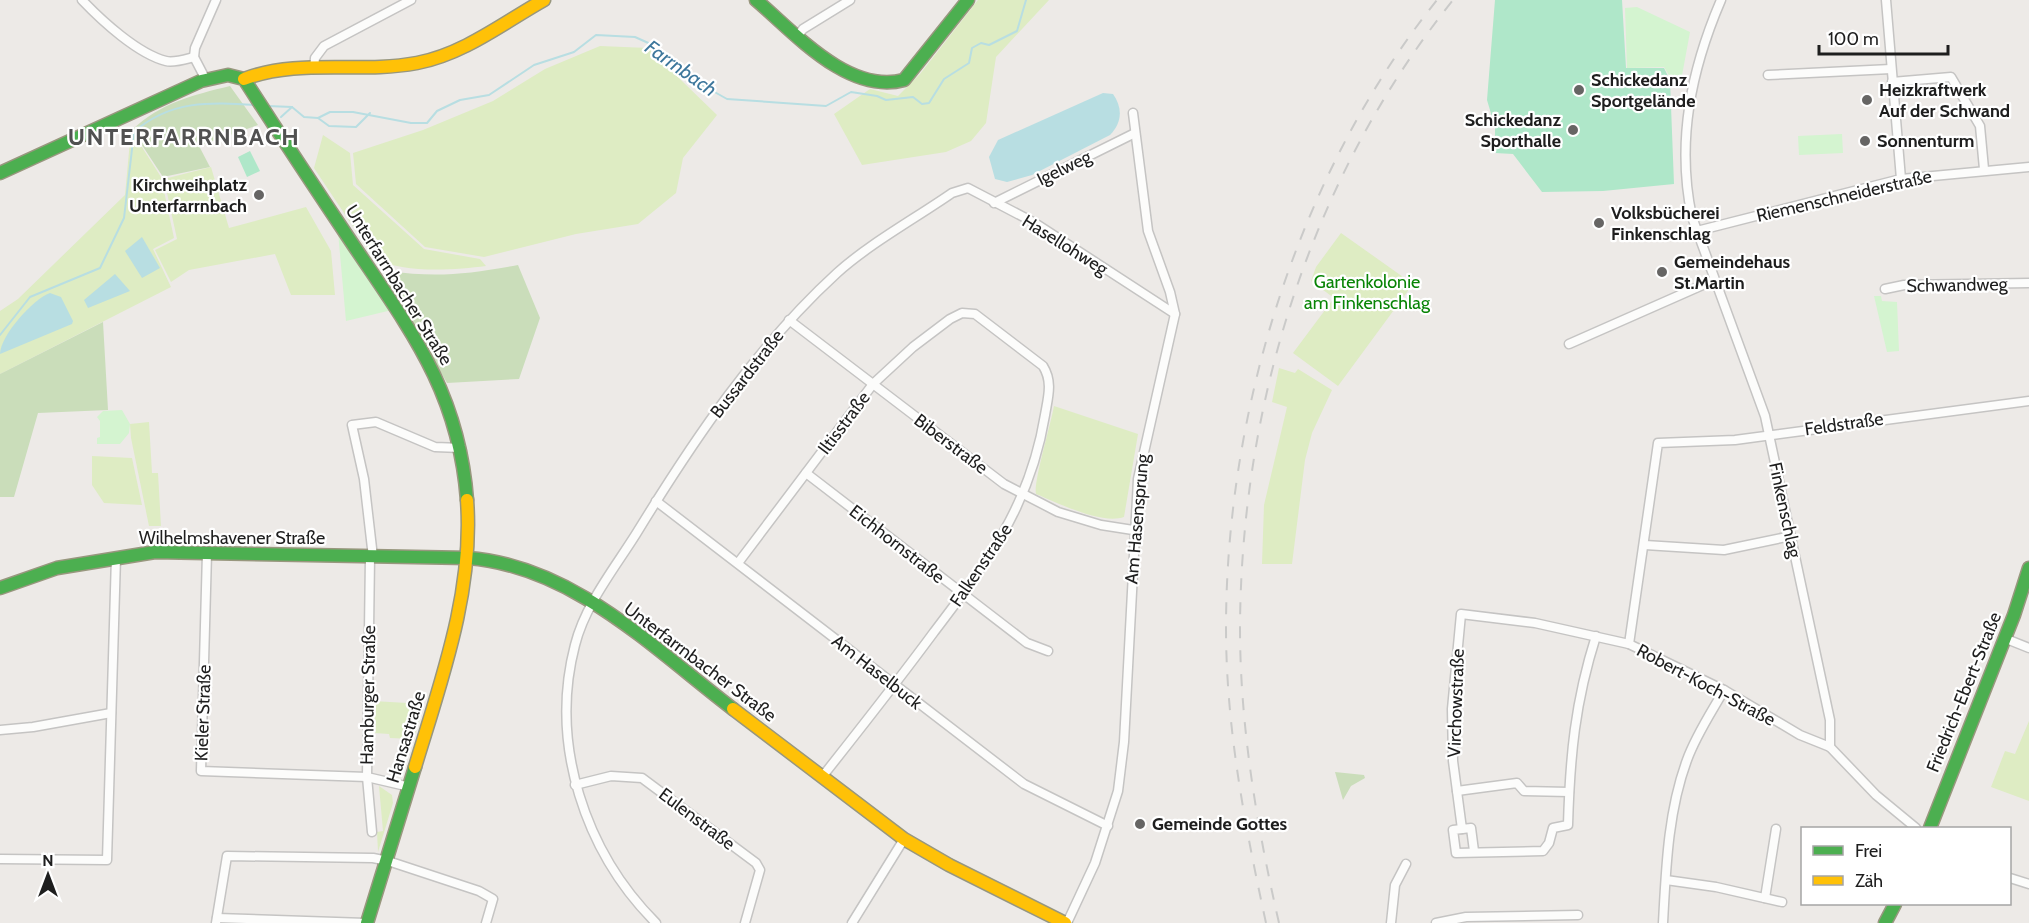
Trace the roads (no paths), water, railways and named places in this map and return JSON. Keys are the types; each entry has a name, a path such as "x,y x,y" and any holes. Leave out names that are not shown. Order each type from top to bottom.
{"street":[{"path":"82,0 97,16 147,52 167,62 194,57"},
{"path":"206,80 194,57 200,32 216,0"},
{"path":"314,69 315,58 324,46 411,0"},
{"path":"0,173 206,80 227,74 244,80 269,70 401,65 428,61 467,45 544,0"},
{"path":"756,0 815,53 884,84 898,84 904,80 968,0"},
{"path":"797,37 803,29 850,0"},
{"name":"Finkenschlag","path":"1721,0 1691,91 1686,123 1686,187 1697,231 1769,434 1830,720 1830,747"},
{"path":"1886,0 1901,179"},
{"path":"1768,75 1891,69"},
{"path":"1892,82 1951,78 1980,126 1984,169"},
{"name":"Unterfarrnbacher Straße","path":"244,80 432,367 460,448 470,511 468,558 497,560 533,570 557,580 593,602 904,839 949,865 1066,923"},
{"name":"Am Hasensprung","path":"1066,923 1095,863 1118,791 1124,742 1133,530 1145,438 1175,314 1170,292 1148,231 1133,113"},
{"name":"Igelweg","path":"994,203 1135,133"},
{"name":"Riemenschneiderstraße","path":"1697,231 1901,179 1984,169 2029,167"},
{"name":"Hasellohweg","path":"952,193 968,188 1045,229 1175,314"},
{"name":"Bussardstraße","path":"656,923 639,905 613,869 591,830 575,785 568,739 569,678 580,625 706,425 789,320 839,271 952,193"},
{"path":"1569,344 1714,280"},
{"name":"Schwandweg","path":"1885,289 1904,285 2029,283"},
{"name":"Iltisstraße","path":"738,563 873,384 913,346 950,319 962,313 975,314"},
{"name":"Falkenstraße","path":"822,777 962,595 1001,540 1023,495 1042,437 1050,377 1043,366 975,314"},
{"name":"Biberstraße","path":"789,320 1004,484 1058,512 1101,525 1133,530"},
{"name":"Feldstraße","path":"1645,545 1658,443 1700,443 2029,401"},
{"name":"Hamburger Straße","path":"372,832 367,777 371,557 364,479 352,425 376,422 435,447 460,448"},
{"name":"Eichhornstraße","path":"806,473 1027,643 1048,651"},
{"name":"Am Haselbuck","path":"656,501 1024,784 1108,826"},
{"path":"1629,644 1645,545 1724,550 1791,536"},
{"name":"Wilhelmshavener Straße","path":"0,588 57,568 154,552 468,558"},
{"name":"Kieler Straße","path":"207,553 201,771 367,777 410,787"},
{"path":"0,859 106,860 116,557"},
{"name":"Hansastraße","path":"366,923 388,861 455,633 468,558"},
{"name":"Friedrich-Ebert-Straße","path":"1930,827 2029,568"},
{"name":"Robert-Koch-Straße","path":"1461,614 1535,623 1629,644 1724,690 1800,735 1830,747 1876,795 1915,827"},
{"name":"Virchowstraße","path":"1461,614 1452,709 1453,761 1462,829"},
{"path":"1457,791 1517,783 1524,791 1569,792 1571,743 1576,712 1596,636"},
{"path":"2004,638 2029,648"},
{"path":"1663,923 1668,842 1687,760 1724,690"},
{"path":"0,730 33,728 111,713"},
{"name":"Eulenstraße","path":"575,785 611,776 642,778 756,863 760,870 745,923"},
{"name":"Virchowstraße","path":"1474,851 1471,828 1453,830 1456,853 1543,851 1549,843 1553,828 1568,825 1569,792"},
{"path":"1765,898 1776,829"},
{"path":"852,923 904,839"},
{"path":"366,923 217,920 227,856 373,858 388,861 479,891 493,899 486,923"},
{"path":"1391,923 1395,885 1406,864"},
{"path":"2011,878 2029,884"},
{"path":"1666,880 1716,887 1782,902"},
{"path":"1885,923 1894,905"},
{"path":"1436,923 1578,915"}],"water":[{"path":"1103,93 1113,94 1120,110 1117,125 1110,135 1032,175 1007,182 995,179 989,157 998,140"},
{"path":"142,237 160,268 142,278 125,251"},
{"path":"115,274 130,291 88,308 84,300"},
{"path":"50,293 61,297 73,321 72,324 0,354 1,346 11,328 27,310"}],"waterway":[{"name":"Farrnbach","path":"268,106 292,107 304,117 318,118 330,112 353,112 411,123 427,123 437,111 460,100 489,95 534,65 574,52 596,35 635,37 655,46 695,81 727,99 826,106 851,92 877,96 886,100 913,97 922,104 929,103 944,79 969,63 972,48 981,43 989,45 1017,31 1026,0"},
{"name":"Farrnbach","path":"0,335 30,297 100,268 124,218 134,132 162,114 191,105 223,103 256,105"},
{"path":"281,117 292,107"},
{"name":"Farrnbach","path":"318,118 329,126 356,127 370,113"}],"railway":[{"path":"1266,923 1238,777 1229,703 1226,628 1229,545 1240,462 1256,378 1280,296 1310,217 1346,140 1388,67 1437,0"},
{"path":"1279,923 1251,777 1241,665 1240,628 1244,544 1254,460 1270,377 1294,296 1323,217 1360,141 1403,69 1453,0"}],"place":[{"name":"Schickedanz Sportgelände","path":"1579,90"},
{"name":"Heizkraftwerk Auf der Schwand","path":"1867,100"},
{"name":"Schickedanz Sporthalle","path":"1573,130"},
{"name":"Sonnenturm","path":"1865,141"},
{"name":"Kirchweihplatz Unterfarrnbach","path":"259,195"},
{"name":"Volksbücherei Finkenschlag","path":"1599,223"},
{"name":"Gemeindehaus St.Martin","path":"1662,272"},
{"name":"Gemeinde Gottes","path":"1140,824"}],"district":[{"name":"UNTERFARRNBACH","path":"184,137"}],"park label":[{"name":"Gartenkolonie am Finkenschlag","path":"1367,292"}]}
